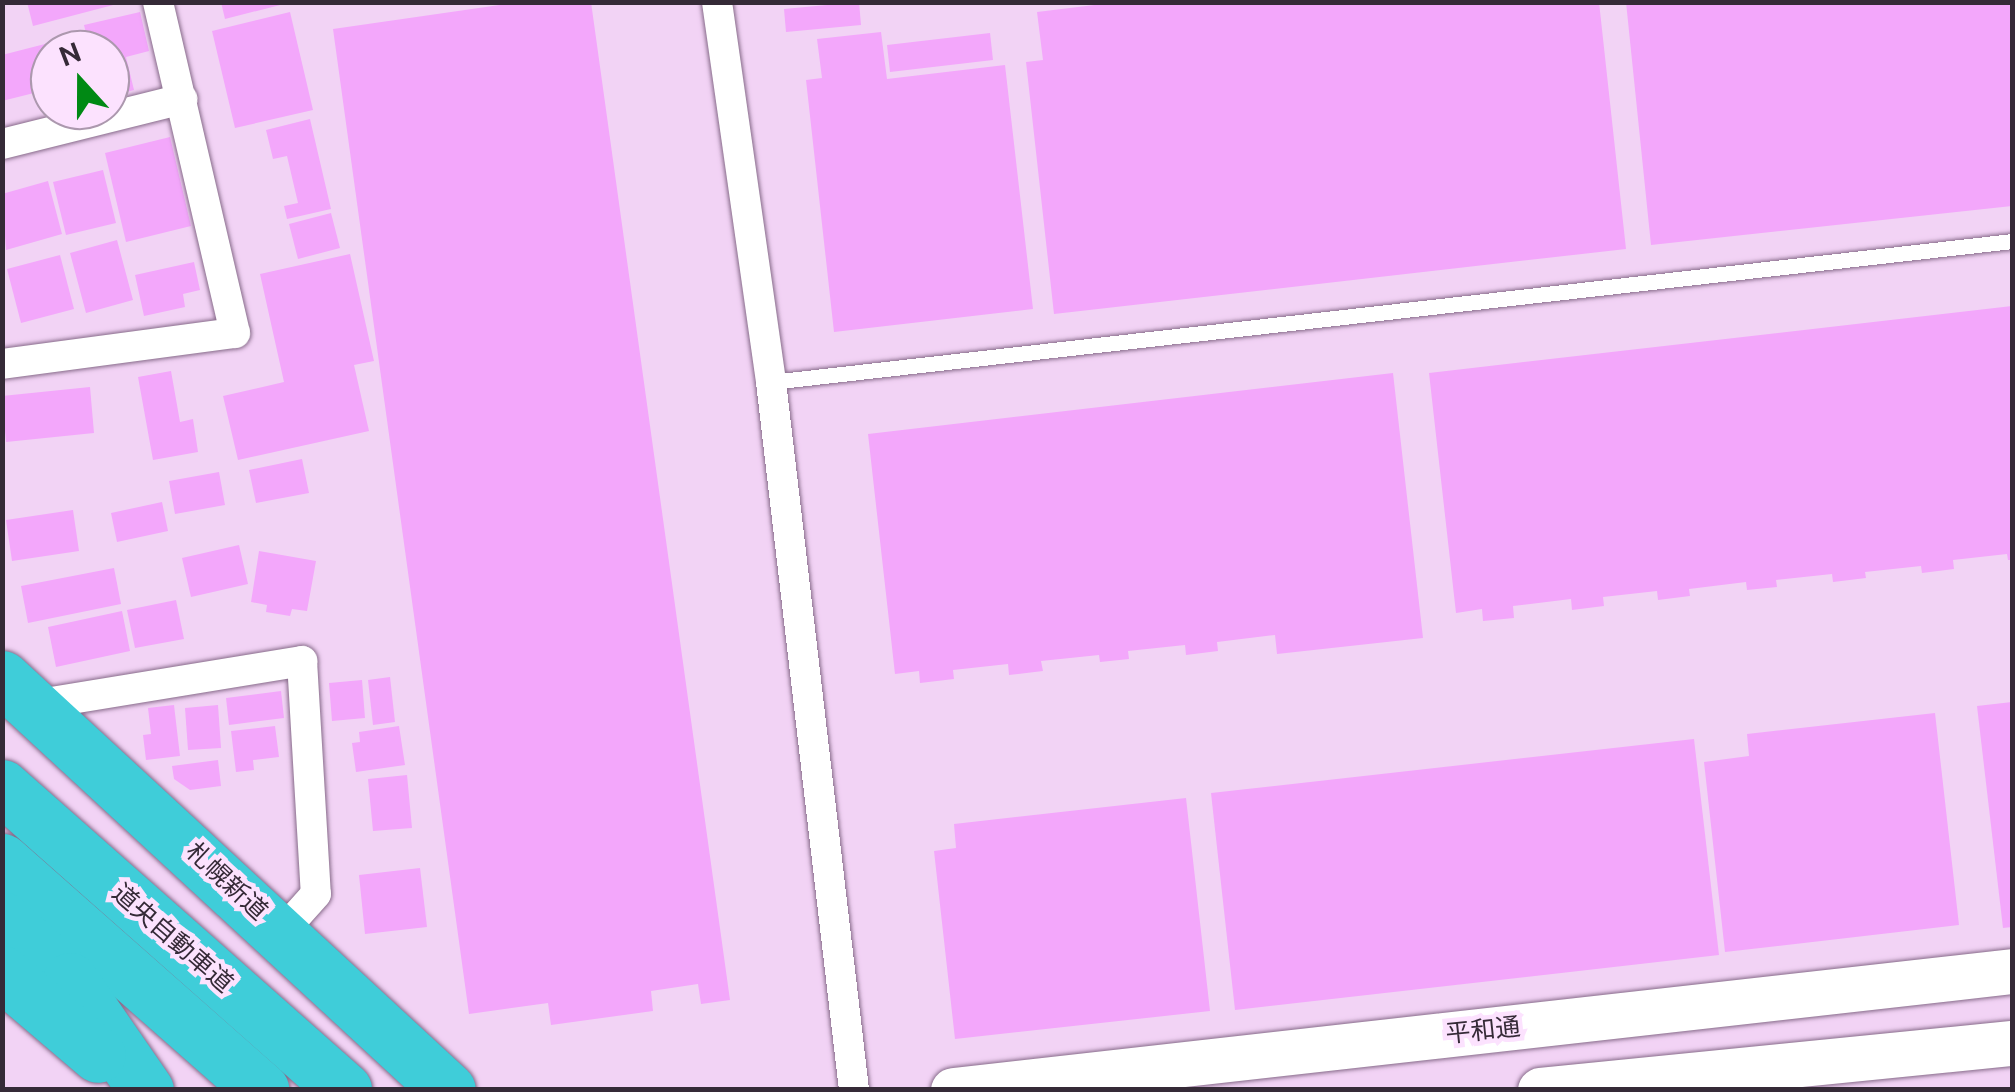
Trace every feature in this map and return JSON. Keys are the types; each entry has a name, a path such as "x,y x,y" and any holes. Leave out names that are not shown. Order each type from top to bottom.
{"highway":[{"name":"札幌新道","path":"13,704 104,767 448,1090"},
{"name":"道央自動車道","path":"2,788 344,1090"},
{"path":"2,860 262,1090"},
{"path":"2,919 70,980 142,1090"},
{"path":"2,973 142,1090"}],"street":[{"path":"2,364 235,333 158,2"},
{"path":"717,2 772,382 854,1090"},
{"path":"2,144 182,99"},
{"path":"13,704 302,661 316,894 282,932"},
{"name":"平和通","path":"953,1090 2012,972"},
{"path":"1540,1090 2012,1043"}],"lane":[{"path":"772,382 2012,240"}],"building":[{"path":"27,2 117,2 117,4 33,26"},
{"path":"221,2 284,2 284,4 225,19"},
{"path":"520,2 591,2 730,1000 701,1004 698,984 651,991 653,1011 551,1025 548,1003 469,1014 333,29"},
{"path":"859,2 861,25 786,32 784,9"},
{"path":"1119,2 1599,2 1626,249 1054,314 1026,62 1043,60 1037,12"},
{"path":"1626,2 2012,2 2012,206 1651,245"},
{"path":"140,12 149,51 130,56 130,30 85,30 84,25"},
{"path":"290,12 313,110 235,128 212,31"},
{"path":"881,32 887,79 1005,65 1033,309 834,332 806,80 822,78 817,39"},
{"path":"990,33 993,60 890,72 887,45"},
{"path":"30,48 30,94 2,101 2,55"},
{"path":"310,119 331,209 287,219 284,206 298,203 287,156 273,159 266,130"},
{"path":"170,137 191,226 126,242 105,153"},
{"path":"103,170 116,223 66,235 53,182"},
{"path":"48,181 62,234 6,250 2,194"},
{"path":"331,213 340,248 298,259 289,224"},
{"path":"117,240 133,300 86,313 70,253"},
{"path":"350,254 374,361 354,365 369,431 238,460 223,396 284,382 260,274"},
{"path":"60,255 74,309 21,323 7,269"},
{"path":"194,262 200,290 183,294 185,307 144,316 135,275"},
{"path":"2012,306 2012,560 2008,560 2007,554 1953,560 1954,569 1922,573 1921,566 1865,572 1866,578 1833,582 1832,574 1776,580 1777,587 1747,590 1746,582 1689,589 1690,596 1658,600 1657,591 1603,597 1604,606 1572,610 1571,599 1513,606 1514,618 1483,621 1482,609 1456,613 1429,373"},
{"path":"171,371 180,422 193,419 198,452 153,460 138,377"},
{"path":"1393,373 1423,638 1277,654 1275,635 1217,642 1218,651 1186,655 1185,645 1128,651 1129,659 1100,662 1099,655 1041,661 1043,671 1009,675 1008,664 953,670 954,679 920,683 919,671 895,674 868,434"},
{"path":"90,387 94,433 6,442 2,396"},
{"path":"302,459 309,493 256,503 249,470"},
{"path":"219,472 225,505 175,514 169,481"},
{"path":"162,502 168,531 117,542 111,513"},
{"path":"73,510 79,551 12,561 6,520"},
{"path":"239,545 248,584 191,597 182,558"},
{"path":"259,551 316,561 307,611 292,609 290,616 266,612 267,605 251,602"},
{"path":"114,568 121,604 28,623 21,586"},
{"path":"176,600 184,639 135,648 127,610"},
{"path":"122,611 130,651 56,667 48,627"},
{"path":"390,677 395,722 373,725 368,680"},
{"path":"362,680 365,718 332,721 329,683"},
{"path":"281,691 284,718 229,725 226,698"},
{"path":"2012,702 2012,927 2003,928 1977,706"},
{"path":"174,705 180,756 146,760 143,735 151,734 148,708"},
{"path":"218,705 221,748 188,750 185,708"},
{"path":"1935,713 1959,925 1725,952 1704,762 1749,756 1747,734"},
{"path":"275,726 279,757 253,760 254,770 236,772 231,731"},
{"path":"399,726 405,765 356,772 352,743 360,742 359,732"},
{"path":"1694,739 1719,955 1235,1010 1211,793"},
{"path":"218,760 221,786 190,790 174,779 172,766"},
{"path":"407,775 412,828 373,831 368,779"},
{"path":"1186,798 1210,1011 955,1039 934,851 956,848 954,824"},
{"path":"420,868 427,927 365,934 359,875"}]}
